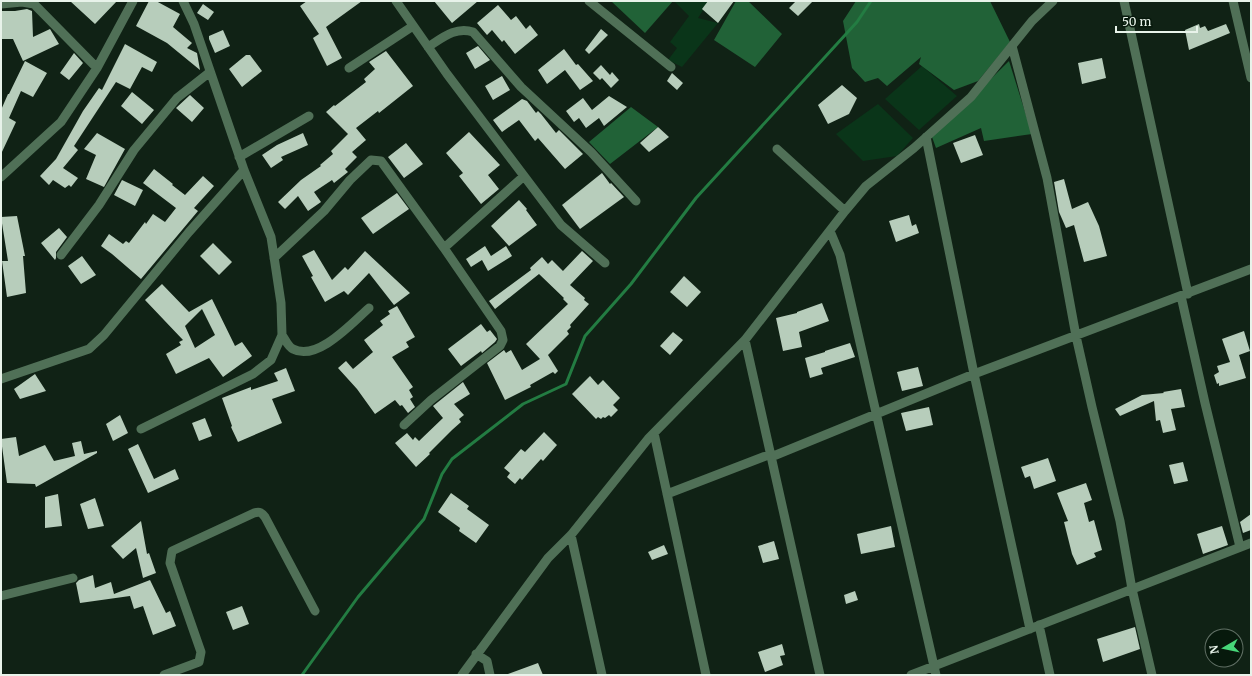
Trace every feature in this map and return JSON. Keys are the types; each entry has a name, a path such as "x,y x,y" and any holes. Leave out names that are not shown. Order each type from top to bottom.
{"street":[{"path":"1,177 61,122 97,68 133,1"},
{"path":"140,429 253,374 271,360 282,335 281,303 271,237 239,157 194,24 183,1"},
{"path":"396,1 428,47 561,225 605,263"},
{"path":"589,1 671,67"},
{"path":"462,675 548,558 570,535 648,439 746,340 844,211 866,186 926,137 971,97 1032,21 1053,1"},
{"path":"1124,1 1185,295 1205,403 1240,548"},
{"path":"1234,1 1251,78"},
{"path":"1,4 22,2 34,4 97,68"},
{"path":"349,68 413,26"},
{"path":"428,47 455,31 466,29 473,32 521,87 591,152 636,201"},
{"path":"1012,46 1047,178 1076,336 1120,521 1132,589 1152,675"},
{"path":"61,255 99,205 134,150 177,98 210,72"},
{"path":"239,157 309,116"},
{"path":"926,137 974,374 1030,629"},
{"path":"777,150 844,211"},
{"path":"274,258 324,211 350,180 371,160 380,161 444,248 501,331 503,340 500,346 432,400 404,425"},
{"path":"1,379 89,349 104,335 189,232 244,170"},
{"path":"444,248 524,176"},
{"path":"830,231 840,255 935,670"},
{"path":"667,494 771,456 974,374 1251,269"},
{"path":"282,335 291,348 300,352 311,351 329,344 369,308"},
{"path":"746,340 820,675"},
{"path":"654,433 706,675"},
{"path":"164,675 199,662 201,652 170,563 172,551 254,513 262,513 265,517 315,612"},
{"path":"570,535 602,675"},
{"path":"910,675 935,670 1039,625 1251,543"},
{"path":"1,596 73,578"},
{"path":"1039,625 1050,675"},
{"path":"476,654 487,661 490,675"}],"green space":[{"path":"611,1 673,1 645,33"},
{"path":"674,1 709,1 698,18 718,23 682,67 668,60 677,48 670,42 689,16"},
{"path":"736,1 748,1 782,34 755,67 714,40"},
{"path":"856,1 990,1 1010,42 978,81 954,90 919,64 921,57 887,86 878,78 865,82 852,68 843,21"},
{"path":"1009,61 1032,134 984,141 981,128 936,148 932,137"},
{"path":"922,66 957,96 919,130 885,99"},
{"path":"878,104 913,138 897,156 863,161 836,134"},
{"path":"631,107 658,127 610,164 589,142"}],"building":[{"path":"70,1 117,1 95,24"},
{"path":"149,1 156,1 180,14 173,27 192,43 187,48 197,53 200,70 167,43 136,26"},
{"path":"307,1 362,1 326,27 342,58 327,66 313,38 319,34 300,6"},
{"path":"434,1 478,1 452,23"},
{"path":"708,1 734,1 718,23 702,9"},
{"path":"796,1 813,1 798,16 789,8"},
{"path":"203,4 214,12 208,20 197,13"},
{"path":"498,5 511,20 516,16 526,29 530,25 538,35 515,54 504,40 502,42 492,30 487,35 477,23"},
{"path":"27,9 32,11 33,37 50,29 59,44 23,61 13,39 1,39 1,11"},
{"path":"1199,24 1200,28 1205,26 1208,31 1226,24 1230,33 1189,50 1185,30"},
{"path":"601,29 608,35 589,54 585,50"},
{"path":"223,30 230,46 215,53 209,36"},
{"path":"125,44 157,62 152,72 142,67 130,89 116,82 74,146 78,150 63,168 78,178 71,187 69,185 65,188 53,180 49,185 40,176 56,159 83,111 99,88 102,90"},
{"path":"478,46 490,60 475,69 466,53"},
{"path":"564,49 576,65 578,64 593,81 580,90 565,70 547,84 538,70"},
{"path":"386,51 413,86 379,113 378,111 356,128 366,140 352,152 357,157 345,169 348,172 334,183 332,180 314,192 321,202 308,211 298,196 285,209 278,202 301,180 321,166 320,165 333,154 331,151 348,134 326,112 366,82 364,79 375,69 369,62"},
{"path":"74,53 83,63 69,80 60,73"},
{"path":"246,55 250,55 262,71 242,87 229,69"},
{"path":"1102,58 1106,78 1082,84 1078,63"},
{"path":"25,61 47,73 33,97 21,91 9,118 16,122 1,154 1,110"},
{"path":"601,65 610,75 612,72 619,80 611,88 602,78 600,80 593,73"},
{"path":"672,73 683,83 677,90 667,81"},
{"path":"502,76 510,90 493,100 485,86"},
{"path":"842,85 857,98 849,114 828,124 818,105"},
{"path":"132,92 154,110 142,124 121,106"},
{"path":"190,95 204,108 192,122 176,108"},
{"path":"609,96 627,107 604,126 599,118 586,128 579,118 574,122 566,111 583,98 592,110"},
{"path":"522,99 527,101 536,113 538,111 541,114 556,133 559,130 583,154 565,169 538,138 535,141 519,120 502,132 493,120"},
{"path":"658,127 669,137 649,152 640,143"},
{"path":"469,132 500,165 488,175 499,189 481,204 459,176 463,173 446,153"},
{"path":"97,133 125,149 104,187 86,179 96,155 84,149"},
{"path":"303,133 308,145 281,157 283,160 271,168 262,155 277,145"},
{"path":"975,135 983,155 961,163 953,143"},
{"path":"406,143 423,164 404,178 388,157"},
{"path":"154,169 185,195 203,176 214,186 194,208 198,211 141,279 101,246 109,234 123,244 126,241 129,243 153,214 165,222 176,208 143,183"},
{"path":"602,173 610,184 611,183 624,197 580,229 562,205"},
{"path":"1064,179 1072,209 1088,202 1099,226 1107,256 1084,262 1074,225 1066,228 1059,212 1054,182"},
{"path":"122,180 143,190 135,206 114,195"},
{"path":"397,193 409,209 373,234 361,218"},
{"path":"519,200 527,209 526,210 537,225 509,246 491,226"},
{"path":"909,215 912,226 916,224 919,233 896,242 889,221"},
{"path":"17,216 25,256 23,256 26,293 7,297 2,261 8,261 1,217"},
{"path":"59,228 67,237 56,252 55,260 41,243"},
{"path":"213,243 232,262 219,275 200,256"},
{"path":"485,246 491,256 506,246 512,256 488,271 482,260 471,267 466,259"},
{"path":"314,250 332,280 345,267 348,270 365,251 410,293 394,305 369,273 348,295 344,291 325,302 311,277 313,276 302,256"},
{"path":"582,251 593,261 570,285 585,298 584,300 589,304 570,325 571,327 567,331 569,334 548,355 558,371 555,374 553,372 530,385 531,387 505,400 487,363 504,350 506,353 511,350 522,370 540,359 526,344 568,304 563,299 564,298 539,274 495,309 489,301 531,270 530,268 542,257 548,264 552,260 563,271"},
{"path":"82,256 96,275 81,284 68,266"},
{"path":"684,276 701,292 687,307 670,292"},
{"path":"162,284 189,312 212,299 235,346 242,342 252,356 223,377 209,358 176,374 166,354 181,345 179,342 183,340 145,300","holes":["202,309 215,335 195,348 185,326"]},
{"path":"822,303 829,321 799,332 802,347 783,351 776,318 797,313"},
{"path":"397,306 415,337 406,342 409,347 392,357 413,387 409,390 413,397 410,399 415,407 408,413 402,405 400,406 395,400 375,414 357,389 338,368 346,361 353,369 373,352 364,340 383,325 380,321 390,314 388,311"},
{"path":"481,324 487,332 490,330 497,339 482,353 481,351 461,366 448,349"},
{"path":"1244,331 1250,351 1239,355 1246,378 1219,386 1219,383 1217,384 1214,375 1219,372 1217,366 1230,362 1222,339"},
{"path":"673,332 683,340 670,355 660,346"},
{"path":"850,343 855,357 821,368 823,374 810,378 805,358"},
{"path":"918,367 923,386 902,391 897,372"},
{"path":"286,368 295,391 272,399 282,423 238,442 231,427 232,426 222,398 251,387 251,390 278,381 274,373"},
{"path":"35,374 46,391 20,399 14,389"},
{"path":"590,376 598,385 603,380 620,398 613,405 618,410 611,417 609,415 605,418 603,417 601,419 598,417 596,419 572,394"},
{"path":"463,382 470,394 454,404 464,415 459,419 461,422 416,467 395,443 407,433 413,440 415,437 419,441 443,418 433,406"},
{"path":"1181,389 1185,407 1171,409 1176,430 1163,433 1160,420 1156,421 1154,401 1120,416 1115,409 1142,395 1164,393 1163,392"},
{"path":"929,407 933,425 906,431 901,413"},
{"path":"120,415 128,433 113,441 106,424"},
{"path":"205,418 212,436 199,441 192,423"},
{"path":"544,432 557,445 543,461 541,459 522,480 520,478 515,484 507,477 510,473 504,468 521,449 525,452"},
{"path":"16,437 19,456 45,445 54,461 75,456 72,443 81,441 84,454 97,451 97,453 36,487 35,484 7,483 1,439"},
{"path":"138,444 154,479 175,469 179,479 148,493 128,449"},
{"path":"1048,458 1056,481 1034,489 1030,476 1025,478 1021,467"},
{"path":"1183,462 1188,481 1174,484 1169,465"},
{"path":"1086,483 1092,500 1084,503 1089,522 1094,520 1102,550 1094,553 1096,557 1077,565 1072,554 1064,522 1068,521 1057,493"},
{"path":"451,493 469,506 467,509 489,525 476,543 459,531 460,528 438,512"},
{"path":"58,494 62,526 45,528 45,497"},
{"path":"95,498 104,526 88,529 80,504"},
{"path":"1251,514 1251,530 1243,533 1240,522"},
{"path":"141,521 147,554 149,553 156,573 143,578 136,548 123,559 111,546"},
{"path":"891,526 895,547 861,554 857,534"},
{"path":"1222,526 1228,545 1203,554 1197,534"},
{"path":"774,541 779,559 763,563 758,546"},
{"path":"664,545 668,554 652,560 648,552"},
{"path":"93,575 95,588 111,582 114,594 150,580 166,613 170,611 176,626 153,635 143,606 134,609 130,596 80,603 76,583 79,580"},
{"path":"855,591 858,600 846,604 844,595"},
{"path":"242,606 249,624 233,630 226,612"},
{"path":"1135,627 1140,649 1103,662 1097,639"},
{"path":"782,644 785,655 780,656 783,665 765,672 758,652"},
{"path":"538,663 543,675 508,675 508,674"}],"waterway":[{"path":"302,675 358,597 424,519 442,474 452,459 523,404 566,384 585,336 631,284 696,198 857,22 871,1"}]}
